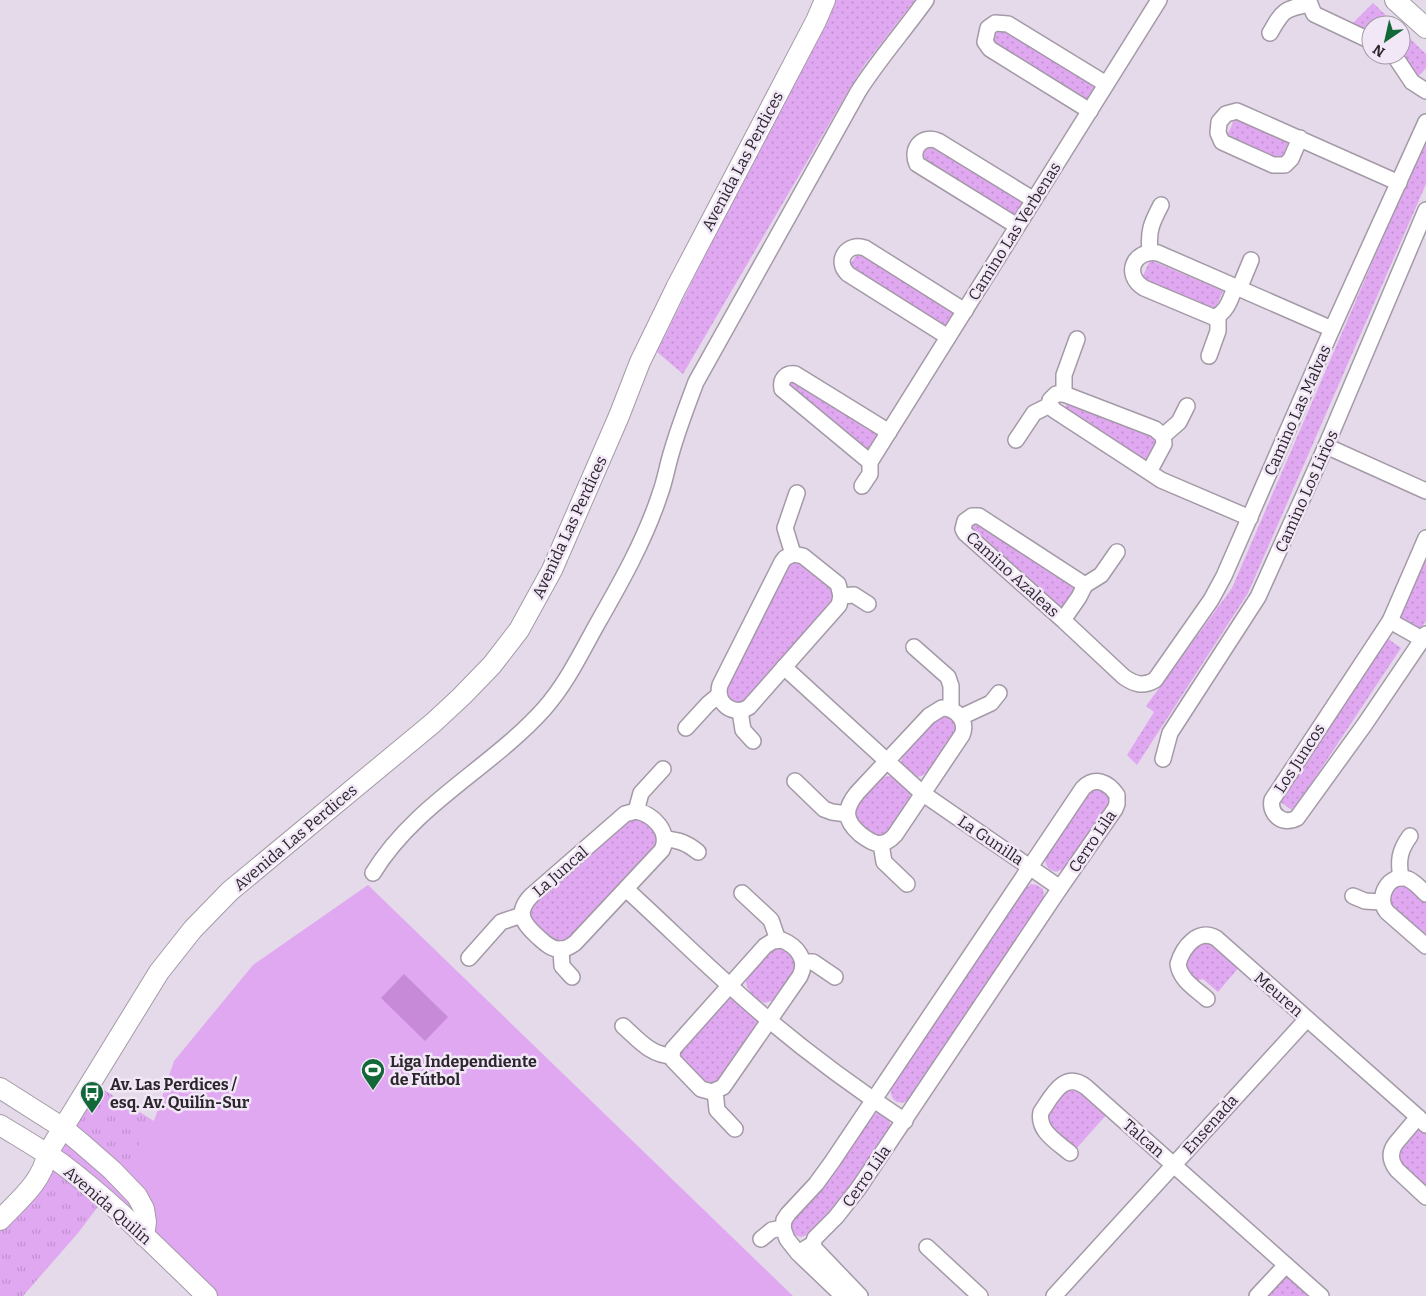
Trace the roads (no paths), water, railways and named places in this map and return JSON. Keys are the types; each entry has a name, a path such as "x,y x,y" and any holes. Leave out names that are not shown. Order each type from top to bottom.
{"street":[{"name":"Avenida Las Perdices","path":"0,1203 33,1165 47,1154 159,972 193,928 230,891 433,723 492,665 518,630 552,570 620,416 640,362 676,288 816,21 825,0"},
{"path":"373,873 385,852 410,825 521,732 564,685 610,602 642,538 660,494 681,419 696,382 858,92 872,69 926,0"},
{"name":"Camino Las Verbenas","path":"862,486 870,474 870,462 1159,0"},
{"path":"1395,0 1426,28"},
{"path":"1270,33 1285,10 1310,4 1314,14 1361,36"},
{"path":"1090,111 990,49 985,42 988,28 995,23 1008,24 1106,84"},
{"path":"1401,65 1412,82 1426,91"},
{"path":"1300,138 1291,159 1285,164 1274,165 1226,144 1219,138 1217,127 1226,114 1237,111 1300,138 1399,183"},
{"name":"Camino Las Malvas","path":"1146,684 1159,676 1219,588 1332,329 1426,122"},
{"path":"1018,226 917,164 914,154 919,144 928,139 938,141 1034,200"},
{"path":"1150,252 1148,234 1161,205"},
{"name":"Camino Los Lirios","path":"1163,759 1170,733 1258,597 1326,446 1426,210"},
{"path":"948,337 848,274 842,265 843,255 850,248 860,246 965,311"},
{"path":"1251,260 1237,288 1226,308 1218,316 1213,317 1139,285 1133,276 1134,264 1140,256 1150,252 1158,253 1237,288 1332,329"},
{"path":"1209,356 1218,331 1218,316"},
{"path":"1064,394 1064,375 1077,339"},
{"path":"870,462 782,389 781,385 784,377 787,374 795,374 889,432"},
{"path":"1150,472 1164,444 1163,436 1155,429 1064,394 1056,394 1050,400 1050,405 1054,410 1161,480 1250,518"},
{"path":"1016,440 1034,413 1050,405"},
{"path":"1163,436 1179,422 1187,406"},
{"path":"1326,446 1426,491"},
{"path":"792,554 785,528 798,493"},
{"name":"Camino Azaleas","path":"1085,585 979,516 972,516 965,521 963,529 965,533 1124,677 1135,684 1146,684"},
{"name":"Los Juncos","path":"1424,637 1365,724 1296,818 1288,821 1283,820 1272,810 1272,800 1390,620 1426,538"},
{"name":"Camino Azaleas","path":"1063,620 1085,585 1105,570 1117,552"},
{"path":"792,554 803,556 838,584 841,596 839,605 749,707 735,711 726,707 719,696 720,685 785,558 792,554"},
{"path":"841,596 854,595 868,604"},
{"path":"1390,620 1424,637"},
{"path":"914,647 948,677 956,713 965,726 962,735 895,835 888,842 881,844 869,841 853,828 848,819 847,814 852,800 933,713 942,708 956,713 991,703 999,693"},
{"name":"La Gunilla","path":"784,667 922,793 1060,888"},
{"path":"686,728 708,704 719,696"},
{"path":"740,711 743,730 753,741"},
{"path":"572,977 562,966 561,949 575,943 659,854 664,845 665,839 661,828 653,819 642,812 636,811 641,793 663,769"},
{"name":"Cerro Lila","path":"783,1228 784,1220 788,1214 822,1176 1083,788 1096,780 1104,783 1114,791 1118,799 1117,804 858,1189 836,1217 815,1238 813,1244 798,1253"},
{"path":"795,781 824,809 847,814"},
{"name":"La Juncal","path":"561,949 555,949 544,943 528,927 522,915 524,904 625,814 636,811"},
{"path":"1401,878 1400,855 1410,836"},
{"path":"665,839 680,841 698,852"},
{"path":"881,844 884,862 908,884"},
{"path":"1426,894 1410,880 1401,878 1390,884 1382,894 1381,902 1387,912 1426,946"},
{"path":"626,889 770,1021 820,1061 905,1121"},
{"path":"742,893 771,920 778,940"},
{"path":"1354,896 1365,901 1381,902"},
{"path":"469,958 501,922 522,915"},
{"name":"Meuren","path":"1207,999 1180,974 1178,964 1194,939 1198,936 1207,935 1216,938 1422,1121 1396,1142 1391,1157 1397,1170 1426,1197"},
{"path":"778,940 786,942 798,951 803,962 800,976 727,1083 721,1089 715,1091 701,1089 676,1064 672,1056 675,1045 765,946 778,940"},
{"path":"803,962 813,962 835,977"},
{"name":"Ensenada","path":"1054,1296 1307,1019"},
{"path":"623,1026 652,1052 672,1056"},
{"name":"Talcan","path":"1070,1153 1043,1128 1040,1116 1058,1088 1072,1081 1086,1087 1321,1296"},
{"path":"0,1088 63,1128 112,1170 137,1196 144,1209 146,1222 144,1236"},
{"path":"715,1091 717,1110 735,1129"},
{"name":"Avenida Quilín","path":"0,1125 47,1154 110,1204 207,1296"},
{"name":"Avenida Las Perdices","path":"0,1220 38,1178 46,1163 47,1154"},
{"path":"761,1239 772,1230 783,1228 787,1239 798,1253 843,1290 860,1296"},
{"path":"813,1244 843,1290"},
{"path":"927,1247 980,1296"},
{"path":"1257,1296 1286,1265"}],"place":[{"name":"Liga Independiente de Fútbol","path":"373,1091"},
{"name":"Av. Las Perdices / esq. Av. Quilín-Sur","path":"92,1114"}]}
